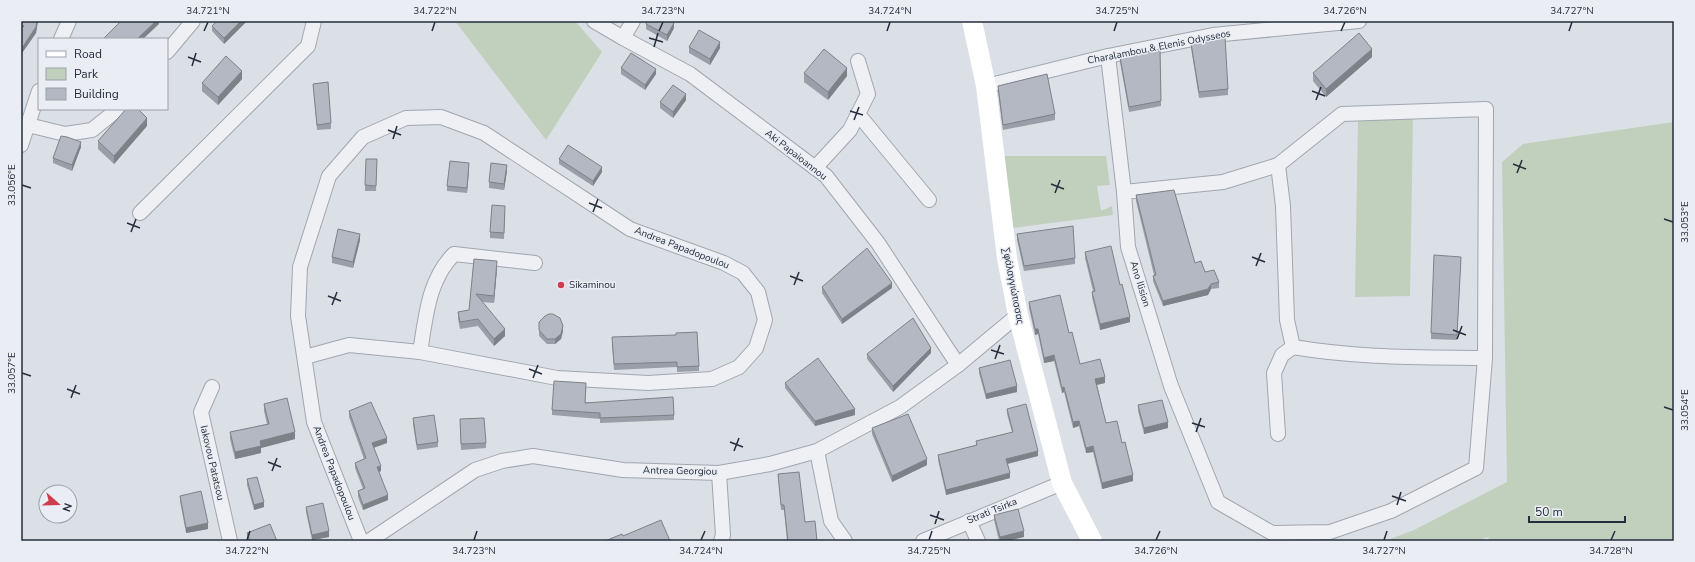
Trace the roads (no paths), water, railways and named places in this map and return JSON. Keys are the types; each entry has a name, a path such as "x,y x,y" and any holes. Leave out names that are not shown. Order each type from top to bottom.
{"street":[{"path":"61,38 69,21"},
{"path":"168,51 193,21"},
{"path":"140,213 308,46 314,21"},
{"name":"Aki Papaioannou","path":"594,21 690,74 826,176 878,243 958,365"},
{"path":"623,38 633,21"},
{"name":"Σφάλαγγιώτισσας","path":"972,21 986,86 1007,258 1018,315 1062,483 1092,541"},
{"name":"Charalambou & Elenis Odysseos","path":"986,86 1108,56 1213,35 1359,21"},
{"name":"Ano Ilision","path":"1108,56 1124,192 1128,247 1171,386 1218,502 1272,537"},
{"path":"815,168 850,130 868,94 858,61"},
{"path":"21,145 38,94"},
{"path":"1124,192 1223,182 1278,165 1342,114 1486,109 1485,358 1476,468 1391,511 1330,532 1272,537"},
{"path":"28,125 65,134 92,130 117,110"},
{"path":"858,114 929,200"},
{"name":"Andrea Papadopoulou","path":"305,357 349,345 420,352 557,378 648,383 712,379 739,367 756,348 765,320 758,292 743,272 724,263 630,229 484,133 441,117 406,118 363,137 329,176 300,267 298,316 314,422 361,541"},
{"path":"1278,165 1283,206 1287,320 1293,346"},
{"path":"420,352 431,290 446,262 454,254 535,263"},
{"name":"Antrea Georgiou","path":"369,541 475,470 502,461 533,456 623,470 719,473 770,464 817,451 900,407 958,365 1018,315"},
{"path":"1293,346 1326,353 1378,357 1485,358"},
{"path":"1278,434 1274,373 1282,356 1293,346"},
{"name":"Iakovou Patatsou","path":"212,387 201,412 230,541"},
{"path":"817,451 831,521 845,541"},
{"path":"719,473 723,535 721,541"},
{"name":"Strati Tsirka","path":"923,541 1062,483"},
{"path":"969,521 978,541"}],"place":[{"name":"Sikaminou","path":"561,285"}]}
